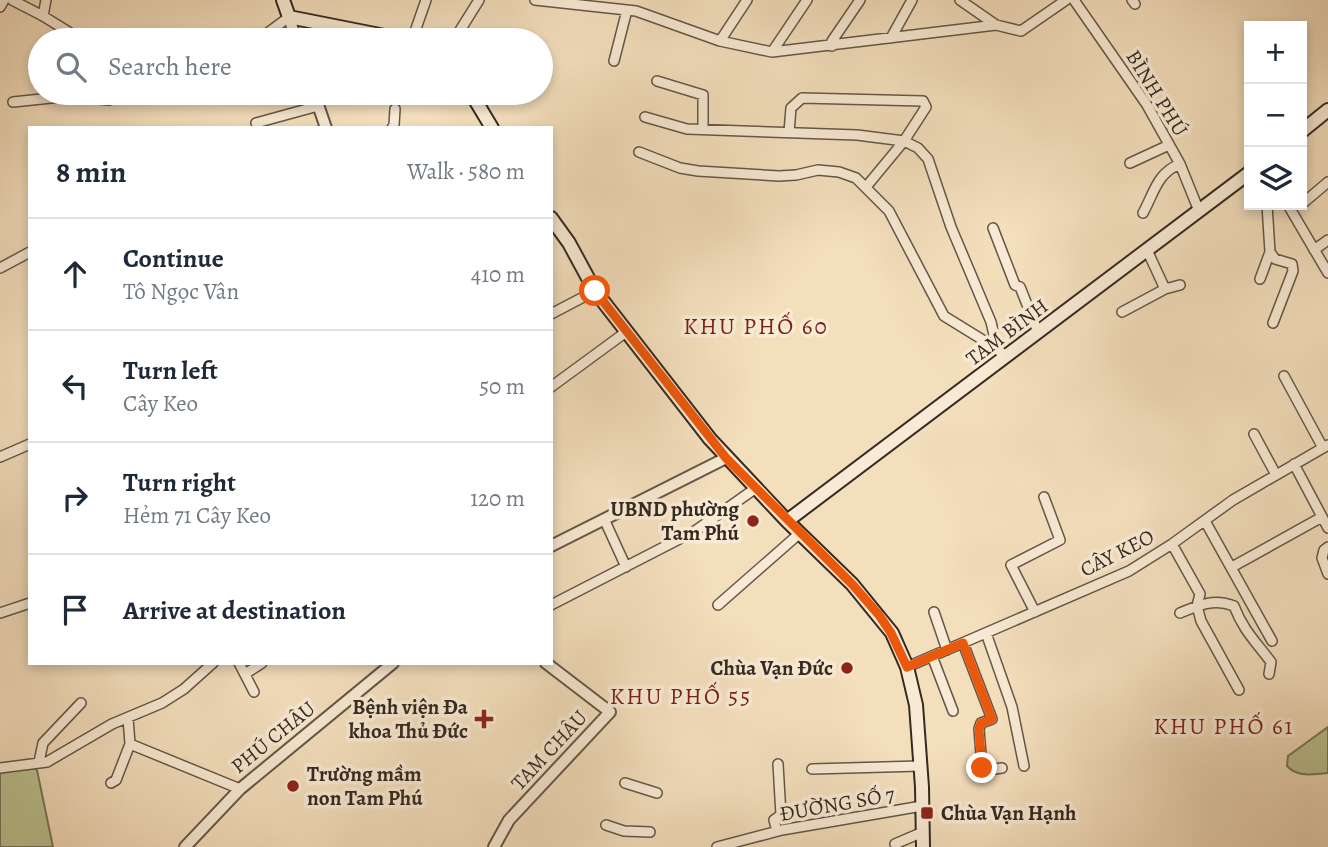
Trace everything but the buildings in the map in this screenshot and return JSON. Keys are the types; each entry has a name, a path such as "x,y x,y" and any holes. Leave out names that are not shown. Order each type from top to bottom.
{"main road":[{"path":"283,0 289,18 342,28"},
{"path":"478,105 491,126"},
{"path":"1307,127 1328,110"},
{"name":"TAM BÌNH","path":"787,521 1244,177"},
{"path":"553,221 569,243 595,291 726,458 852,584 891,633 907,667 916,705 923,847"}],"street":[{"path":"0,7 4,0"},
{"path":"12,0 62,28"},
{"path":"43,16 46,0"},
{"path":"416,28 426,0"},
{"path":"462,28 479,0"},
{"path":"535,0 548,3 583,2 631,10 720,41 772,52 996,25"},
{"path":"614,61 631,10 642,0"},
{"path":"720,41 747,0"},
{"path":"772,52 807,0"},
{"path":"832,46 832,41 860,0"},
{"path":"891,38 912,0"},
{"path":"960,0 996,25 1021,31 1066,0"},
{"name":"BÌNH PHÚ","path":"1074,0 1147,105 1180,164 1199,211"},
{"path":"275,28 289,18 292,28"},
{"path":"657,81 703,95 703,128"},
{"path":"789,132 790,108 803,98 923,101 926,107 904,141 866,187"},
{"path":"13,102 28,100"},
{"path":"256,123 318,106 325,126"},
{"path":"393,126 395,109"},
{"path":"645,117 687,129 857,135 904,141 918,148 928,159 951,227 991,322 994,335 991,345"},
{"path":"1130,163 1169,145"},
{"path":"639,152 680,168 698,171 779,176 818,170 839,172 856,178 889,211 944,316 1006,356"},
{"path":"1143,213 1167,169 1180,164"},
{"path":"1307,199 1328,182"},
{"path":"1260,279 1270,252 1267,210"},
{"path":"1291,210 1328,273"},
{"path":"993,228 1015,285 1020,287 1038,332"},
{"path":"1314,250 1328,240"},
{"path":"1147,250 1165,289"},
{"path":"1270,252 1275,259 1292,264 1293,271 1273,323"},
{"path":"0,268 28,254"},
{"path":"1122,312 1165,289 1180,285"},
{"path":"553,313 595,291"},
{"path":"553,386 626,332"},
{"path":"1284,376 1326,446"},
{"path":"1254,434 1276,473"},
{"path":"0,457 28,445"},
{"name":"CÂY KEO","path":"907,667 1129,570 1172,544 1233,500 1326,446"},
{"path":"553,546 726,458"},
{"path":"1294,464 1328,528"},
{"path":"553,605 695,531 756,488"},
{"path":"1035,612 1011,565 1060,540 1044,497"},
{"path":"1232,567 1322,517"},
{"path":"605,521 626,567"},
{"path":"1205,521 1272,641"},
{"path":"718,605 800,533"},
{"path":"1172,544 1199,594 1197,606 1201,621 1239,690"},
{"path":"1328,547 1322,558 1328,574"},
{"path":"1180,613 1217,602 1234,606 1239,620 1257,648 1271,662 1269,674"},
{"path":"0,613 28,604"},
{"path":"933,612 947,650"},
{"path":"986,633 1012,707 1024,766"},
{"path":"963,643 992,719 981,723 979,729 982,768 1002,768"},
{"path":"932,656 953,711"},
{"path":"0,768 47,762 112,724 162,703 184,689 212,665"},
{"path":"240,665 254,692"},
{"path":"245,674 259,665"},
{"name":"PHÚ CHÂU","path":"185,847 240,789 391,665"},
{"name":"TAM CHÂU","path":"494,847 509,820 610,712 549,665"},
{"path":"39,762 43,743 81,703"},
{"path":"111,783 116,779 131,744 128,719"},
{"path":"131,744 240,789"},
{"path":"776,831 774,820 781,815 778,764"},
{"path":"812,769 920,766"},
{"path":"625,783 657,793"},
{"name":"ĐƯỜNG SỐ 7","path":"717,847 776,831 922,806"},
{"path":"606,825 624,831 650,832"},
{"path":"895,844 923,832"}],"green space":[{"path":"1328,727 1328,773 1301,774 1291,770 1287,766 1288,756"},
{"path":"33,767 37,770 53,847 0,847 0,773"}],"place":[{"name":"UBND phường Tam Phú","path":"753,521"},
{"name":"Chùa Vạn Đức","path":"847,668"},
{"name":"Bệnh viện Đa khoa Thủ Đức","path":"484,719"},
{"name":"Trường mầm non Tam Phú","path":"293,786"},
{"name":"Chùa Vạn Hạnh","path":"927,813"}],"district":[{"name":"KHU PHỐ 60","path":"756,326"},
{"name":"KHU PHỐ 55","path":"681,696"},
{"name":"KHU PHỐ 61","path":"1224,726"}],"route":[{"path":"595,291 726,458 852,584 879,615 907,667 963,643 992,719 981,723 979,729 982,768"}]}
